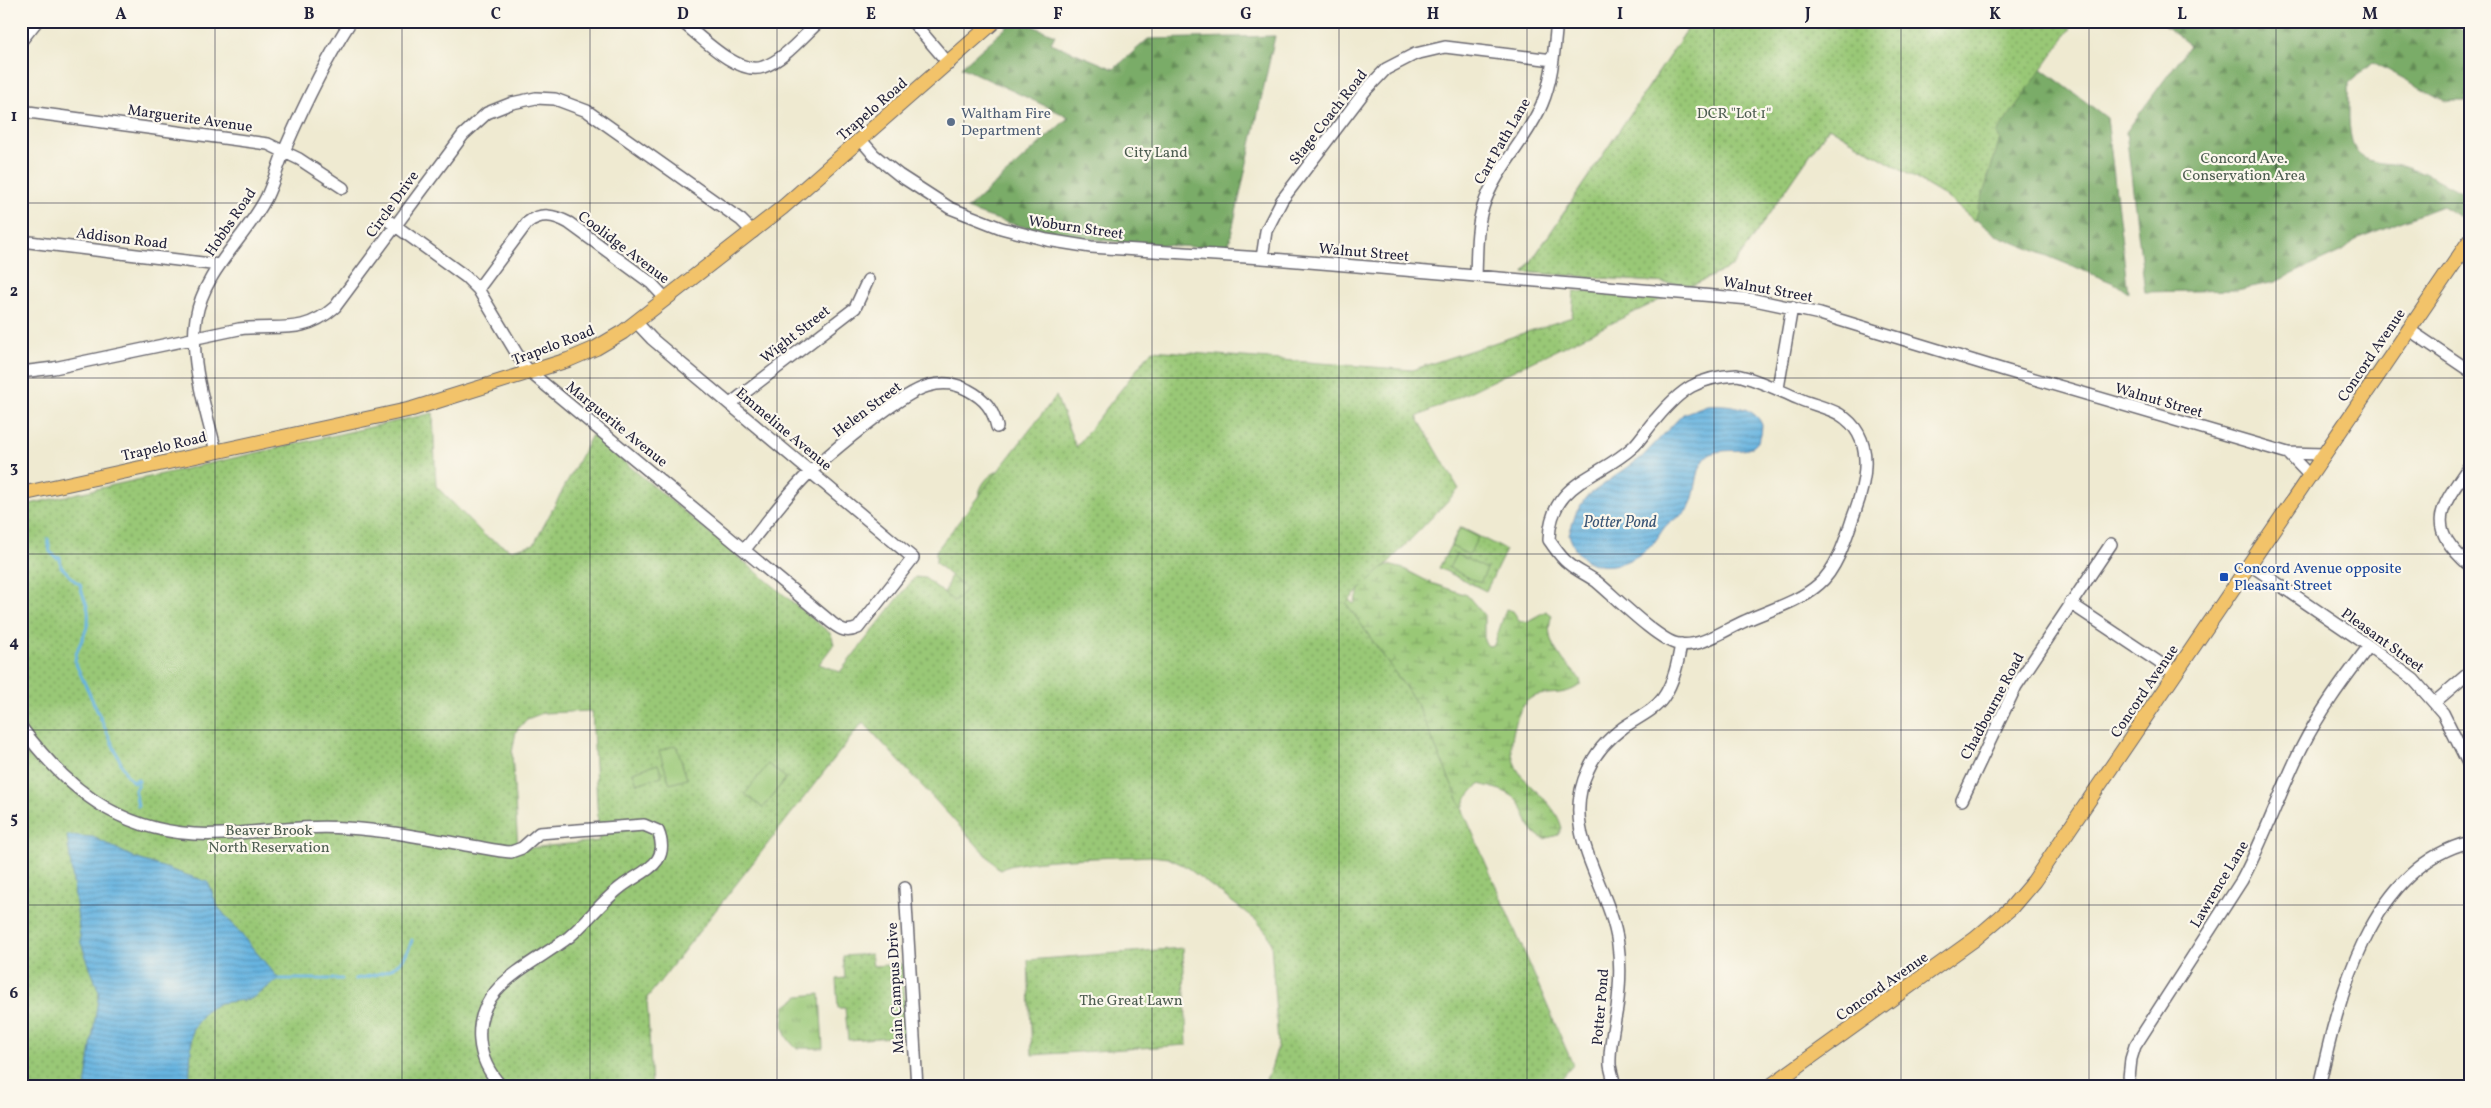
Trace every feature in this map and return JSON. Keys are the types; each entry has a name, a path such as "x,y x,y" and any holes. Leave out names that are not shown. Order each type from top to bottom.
{"main road":[{"name":"Trapelo Road","path":"21,494 412,409 531,372 596,348 636,322 753,232 949,64 994,21"},
{"name":"Concord Avenue","path":"1769,1087 1975,939 2011,908 2059,847 2309,475 2470,240"}],"street":[{"path":"21,40 37,21"},
{"path":"681,21 730,60 740,66 751,68 762,68 772,63 820,21"},
{"path":"912,21 949,64"},
{"name":"Cart Path Lane","path":"1476,276 1483,207 1498,175 1536,118 1548,89 1557,21"},
{"name":"Hobbs Road","path":"216,452 198,374 194,338 199,303 219,265 265,199 284,150 314,85 346,23"},
{"name":"Stage Coach Road","path":"1262,258 1266,231 1282,200 1365,91 1386,69 1415,54 1445,47 1553,60"},
{"name":"Circle Drive","path":"21,372 54,368 194,338 257,327 290,327 314,323 335,307 391,222 474,122 501,106 536,98 571,104 594,115 741,220 753,232"},
{"name":"Marguerite Avenue","path":"21,111 253,141 284,150 343,188"},
{"name":"Woburn Street","path":"861,140 884,164 932,198 957,212 1001,228 1074,245 1224,256"},
{"name":"Coolidge Avenue","path":"478,289 526,224 538,216 546,216 557,217 569,223 651,283 666,299"},
{"name":"Marguerite Avenue","path":"391,222 478,289 523,364 531,372 832,623 845,631 852,631"},
{"name":"Addison Road","path":"21,241 219,265"},
{"name":"Walnut Street","path":"1224,256 1568,285 1726,295 1823,314 2004,370 2288,453 2324,454"},
{"name":"Wight Street","path":"730,404 855,308 868,280"},
{"path":"1778,388 1792,307"},
{"name":"Emmeline Avenue","path":"636,322 652,339 913,558 863,622 852,631"},
{"path":"2408,329 2470,371"},
{"path":"1737,375 1758,380 1796,398 1838,414 1853,424 1862,441 1865,454 1865,474 1862,493 1840,550 1820,584 1776,608 1709,638 1695,644 1682,644 1663,638 1596,582 1568,563 1556,550 1549,540 1549,527 1556,505 1568,491 1588,475 1614,460 1634,445 1657,417 1685,389 1714,376 1737,375"},
{"name":"Helen Street","path":"745,549 811,471 893,405 928,386 942,384 960,385 976,394 994,413 997,427"},
{"path":"2288,453 2309,475"},
{"path":"2470,465 2447,498 2440,520 2447,543 2470,566"},
{"name":"Chadbourne Road","path":"1962,800 2016,686 2111,544"},
{"name":"Pleasant Street","path":"2249,564 2408,674 2435,702 2458,741 2470,767"},
{"path":"2070,603 2175,673"},
{"name":"Potter Pond","path":"1615,1087 1610,1064 1621,977 1618,942 1606,901 1581,838 1577,820 1580,795 1588,770 1602,747 1623,728 1646,713 1663,698 1674,676 1682,644"},
{"name":"Lawrence Lane","path":"2128,1087 2131,1059 2135,1046 2242,880 2258,851 2304,742 2334,695 2369,646"},
{"path":"2435,702 2470,672"},
{"path":"21,727 48,763 90,799 130,820 171,831 221,834 290,827 346,828 511,852 522,848 539,833 644,825 658,831 661,838 660,855 656,863 648,871 620,887 574,932 496,990 485,1007 480,1024 480,1050 485,1066 502,1087"},
{"path":"2320,1087 2332,1030 2349,977 2366,936 2383,906 2403,881 2420,867 2453,848 2470,842"},
{"name":"Main Campus Drive","path":"904,888 917,1087"}],"green space":[{"name":"City Land","path":"1010,21 1020,21 1055,35 1051,43 1114,69 1148,39 1275,36 1228,249 1096,240 1032,229 967,209 1069,117 961,67 1007,27"},
{"name":"DCR \"Lot 1\"","path":"1693,21 2076,21 2041,68 2107,118 2128,293 2116,284 1996,235 1945,196 1829,127 1733,266 1693,285 1524,272"},
{"name":"DCR \"Lot 1\"","path":"1693,21 2076,21 1996,134 2000,138 1975,221 1945,196 1829,127 1733,266 1693,285 1524,272"},
{"name":"Concord Ave. Conservation Area","path":"2158,21 2446,21 2470,33 2470,101 2445,101 2373,62 2349,83 2349,125 2352,142 2363,158 2416,170 2470,197 2470,220 2468,222 2442,206 2358,238 2342,251 2275,282 2237,290 2145,292 2126,132 2190,45"},
{"name":"Beaver Brook North Reservation","path":"1574,291 1664,298 1417,417 1459,489 1389,562 1346,603 1417,704 1573,1065 1554,1087 1262,1087 1271,1069 1278,1045 1271,943 1268,934 1257,921 1185,866 1168,858 1151,856 1048,860 1011,866 1000,870 863,722 647,998 652,1087 21,1087 21,506 433,413 436,486 485,536 511,550 534,544 592,435 831,634 834,644 819,664 840,672 915,577 925,578 955,602 966,589 936,563 936,551 1056,396 1076,447 1152,350 1412,370 1572,317","holes":["592,711 599,841 518,849 512,753 516,731 527,719 543,713"]},
{"path":"1002,470 1343,596 1354,604 1365,579 1376,569 1388,565 1404,569 1431,583 1467,595 1484,615 1484,641 1488,646 1494,645 1506,609 1513,611 1519,620 1526,622 1546,611 1552,615 1550,634 1552,642 1561,657 1580,679 1581,684 1567,692 1539,695 1527,701 1517,718 1512,747 1514,762 1520,774 1556,814 1562,828 1558,835 1544,839 1538,836 1531,828 1521,805 1508,793 1479,784 1466,799 1462,811 1012,642 943,597 980,489 992,474"},
{"path":"1460,527 1506,550 1486,591 1439,568"},
{"path":"1460,528 1478,537 1469,555 1451,546"},
{"path":"1456,554 1487,569 1480,583 1449,568"},
{"path":"676,745 687,779 670,784 659,751"},
{"path":"658,764 662,776 637,784 633,772"},
{"path":"768,764 786,778 763,808 745,794"},
{"name":"The Great Lawn","path":"1183,948 1187,1045 1032,1055 1028,960"},
{"path":"871,954 873,966 902,964 908,1036 848,1040 845,1008 838,1008 836,979 845,978 843,956"},
{"path":"820,994 823,1048 796,1048 785,1034 783,1020 785,1007 799,996"}],"water":[{"name":"Potter Pond","path":"1707,405 1738,407 1753,413 1762,425 1760,438 1755,445 1748,449 1721,451 1705,459 1699,470 1693,497 1688,509 1667,524 1651,546 1640,554 1616,564 1604,566 1583,558 1575,548 1569,534 1576,513 1586,497 1642,457 1683,414"},
{"path":"67,835 93,837 135,858 208,882 218,907 279,979 251,999 220,1003 205,1011 192,1030 189,1087 85,1087 99,992 81,943"}],"waterway":[{"path":"48,539 50,552 57,558 60,557 61,567 80,584 88,610 88,621 75,662 126,774 134,783 137,779 139,781 135,790 138,806"},
{"path":"355,979 391,969 403,958 412,940"},
{"path":"279,979 342,979"}],"place":[{"name":"Waltham Fire Department","path":"951,122"},
{"name":"Concord Avenue opposite Pleasant Street","path":"2224,577"}]}
